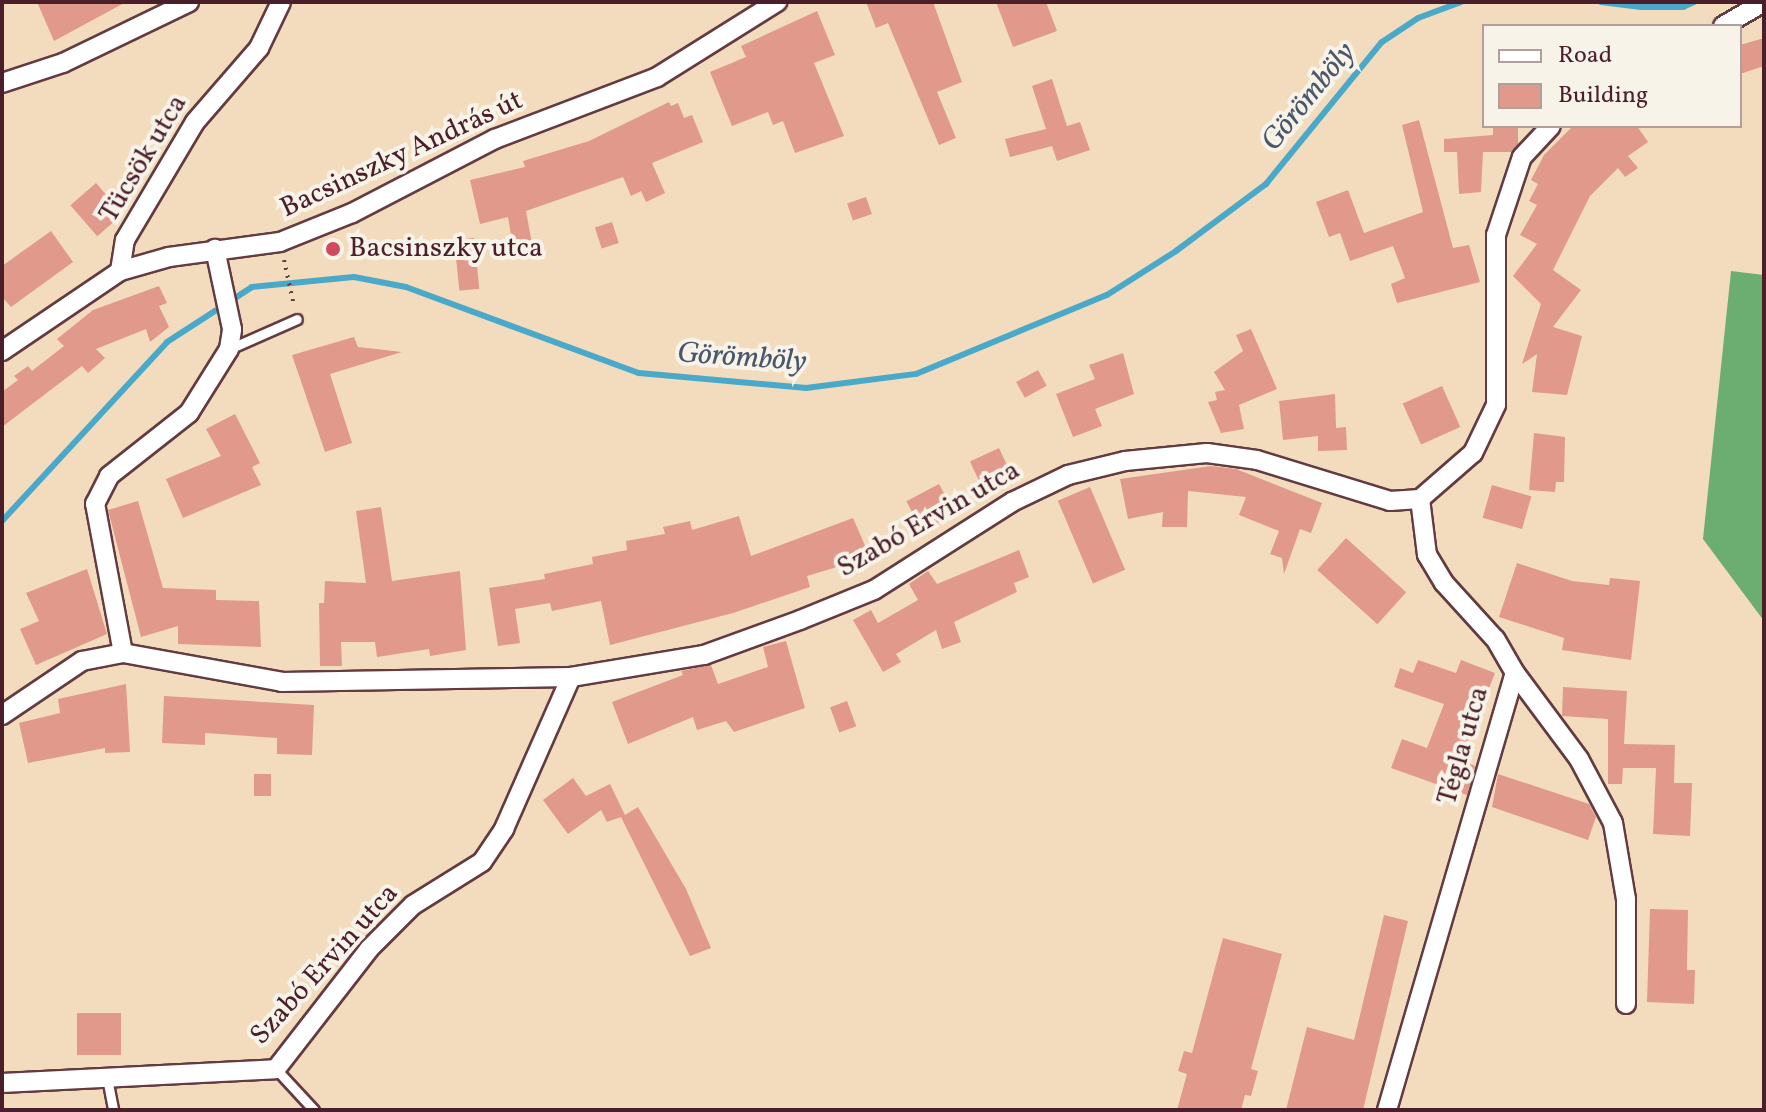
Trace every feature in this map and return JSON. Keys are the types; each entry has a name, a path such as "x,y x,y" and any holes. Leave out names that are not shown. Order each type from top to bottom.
{"street":[{"path":"2,83 63,63 189,2"},
{"name":"Tücsök utca","path":"120,271 125,240 195,122 259,48 281,2"},
{"name":"Bacsinszky András út","path":"2,351 120,271 215,249 280,242 352,213 495,139 657,77 777,2"},
{"path":"1726,24 1764,2"},
{"path":"1420,499 1473,453 1496,405 1496,235 1522,157 1549,128"},
{"path":"123,653 95,504 109,476 189,413 229,349 232,329 215,249"},
{"name":"Szabó Ervin utca","path":"2,1083 276,1069 369,949 402,916 482,862 504,829 571,677 704,655 800,620 874,590 1012,502 1068,475 1125,461 1207,453 1257,460 1390,501 1420,499"},
{"name":"Tégla utca","path":"1387,1110 1515,673 1495,639 1444,583 1427,555 1420,499"},
{"path":"2,715 82,661 123,653 282,682 571,677"},
{"path":"1515,673 1579,759 1613,823 1626,899 1626,1004"}],"lane":[{"path":"229,349 297,319"},
{"path":"276,1069 314,1110"},
{"path":"107,1077 113,1110"}],"path":[{"path":"280,242 297,319"}],"green space":[{"path":"1731,271 1764,275 1764,621 1703,539"}],"building":[{"path":"37,2 126,2 54,41"},
{"path":"866,2 933,2 962,82 937,92 956,138 939,145 888,23 876,28"},
{"path":"996,2 1046,2 1057,31 1013,47"},
{"path":"817,11 835,55 814,63 844,136 795,153 783,121 773,125 768,112 732,126 710,72 746,57 741,46"},
{"path":"1764,38 1764,66 1742,73 1742,44"},
{"path":"1052,79 1067,126 1080,122 1090,150 1057,161 1052,146 1010,157 1005,139 1046,129 1032,86"},
{"path":"669,102 671,106 678,103 684,118 692,115 703,142 652,163 665,193 646,202 641,191 631,196 623,177 526,211 533,249 514,253 508,217 480,224 470,180 525,167 523,161 589,141"},
{"path":"1419,120 1453,248 1469,245 1480,282 1397,303 1391,284 1405,278 1393,246 1350,261 1340,233 1329,237 1316,202 1348,190 1364,233 1423,212 1402,125"},
{"path":"1493,128 1518,128 1518,144 1511,152 1483,152 1481,192 1459,194 1457,152 1444,152 1444,139 1493,135"},
{"path":"1571,128 1638,128 1648,142 1628,156 1638,168 1625,177 1618,168 1590,196 1553,270 1581,290 1553,327 1582,336 1567,395 1532,392 1537,354 1522,364 1541,304 1513,276 1537,244 1520,235 1537,205 1529,201 1538,184 1531,180 1544,155"},
{"path":"96,183 123,214 97,236 70,205"},
{"path":"866,197 872,214 853,221 847,204"},
{"path":"612,222 619,243 602,248 595,228"},
{"path":"51,231 73,262 11,307 2,297 2,266"},
{"path":"474,238 479,289 459,291 454,240"},
{"path":"159,286 167,303 159,306 169,327 150,342 146,329 96,349 105,358 88,373 82,366 2,427 2,392 18,380 14,376 28,366 32,371 64,346 57,339 93,310"},
{"path":"1251,329 1277,389 1239,405 1244,429 1221,433 1208,402 1217,400 1215,392 1225,390 1214,372 1243,351 1236,335"},
{"path":"354,337 358,347 402,352 330,374 352,443 325,452 292,355"},
{"path":"1123,353 1134,394 1095,409 1102,426 1073,437 1056,394 1095,379 1089,365"},
{"path":"1038,370 1047,386 1025,398 1016,382"},
{"path":"1442,386 1460,427 1421,445 1403,403"},
{"path":"1335,394 1336,428 1346,427 1347,450 1318,451 1318,436 1283,440 1279,401"},
{"path":"235,414 260,463 252,467 261,485 183,518 166,479 221,456 206,429"},
{"path":"1534,433 1565,437 1564,482 1556,482 1555,492 1529,490"},
{"path":"999,448 1014,480 985,493 970,462"},
{"path":"1211,466 1236,469 1322,503 1311,533 1300,529 1284,574 1282,558 1270,554 1279,531 1239,515 1246,497 1188,491 1187,527 1162,527 1163,512 1128,519 1120,479"},
{"path":"939,484 955,514 922,531 906,501"},
{"path":"1492,485 1531,496 1522,529 1483,518"},
{"path":"1090,487 1125,570 1093,584 1058,501"},
{"path":"138,501 163,588 216,590 216,600 259,601 261,647 178,644 178,626 141,637 108,510"},
{"path":"381,507 392,581 460,571 466,650 430,656 429,649 377,657 375,642 341,642 342,666 320,666 319,603 324,603 325,581 366,583 356,511"},
{"path":"739,516 751,556 853,518 870,557 839,571 837,567 807,576 810,587 733,613 610,645 601,601 552,611 550,603 515,609 520,643 498,646 489,588 545,579 544,574 593,564 592,557 627,550 626,541 665,534 663,527 690,521 692,530"},
{"path":"1346,538 1406,592 1377,624 1317,570"},
{"path":"1019,550 1029,577 1014,583 1017,592 954,622 961,642 942,649 936,630 896,654 901,662 883,672 853,620 871,610 878,623 918,600 909,584 928,571 937,584"},
{"path":"1517,563 1572,581 1609,585 1610,578 1640,581 1631,660 1562,650 1564,638 1499,617"},
{"path":"87,569 107,634 36,665 20,629 39,621 26,593"},
{"path":"786,641 805,708 734,732 726,721 697,730 693,717 628,744 612,702 683,675 681,671 711,665 718,684 768,667 763,647"},
{"path":"1418,660 1456,673 1461,660 1495,673 1461,760 1475,766 1467,795 1391,768 1402,739 1427,748 1444,704 1394,687 1400,668 1413,673"},
{"path":"126,684 130,752 105,753 105,748 28,763 19,723 60,713 58,699"},
{"path":"1563,687 1627,691 1624,744 1675,745 1674,783 1692,783 1690,836 1653,834 1656,768 1623,768 1622,784 1608,784 1608,719 1562,716"},
{"path":"164,696 314,705 312,755 277,754 277,738 205,733 205,745 162,743"},
{"path":"847,701 856,726 839,733 830,707"},
{"path":"254,774 271,774 271,796 254,796"},
{"path":"1498,774 1589,804 1596,817 1588,840 1492,807"},
{"path":"573,778 586,796 610,784 625,815 638,807 686,889 711,948 690,956 621,817 607,822 601,810 568,834 543,800"},
{"path":"1650,909 1688,910 1687,970 1695,970 1694,1004 1647,1002"},
{"path":"1384,915 1408,921 1363,1110 1286,1110 1307,1027 1354,1040"},
{"path":"1223,938 1282,954 1251,1069 1258,1071 1251,1096 1245,1095 1241,1110 1177,1110 1187,1074 1178,1071 1184,1051 1192,1053"},
{"path":"77,1013 121,1013 121,1055 77,1055"}],"waterway":[{"name":"Görömböly","path":"2,521 167,342 252,287 354,277 406,287 639,373 806,388 916,374 1107,295 1176,251 1266,184 1382,42 1418,18 1461,2"},
{"name":"Görömböly","path":"1601,2 1641,7 1683,7 1694,2"}],"place":[{"name":"Bacsinszky utca","path":"333,249"}]}
